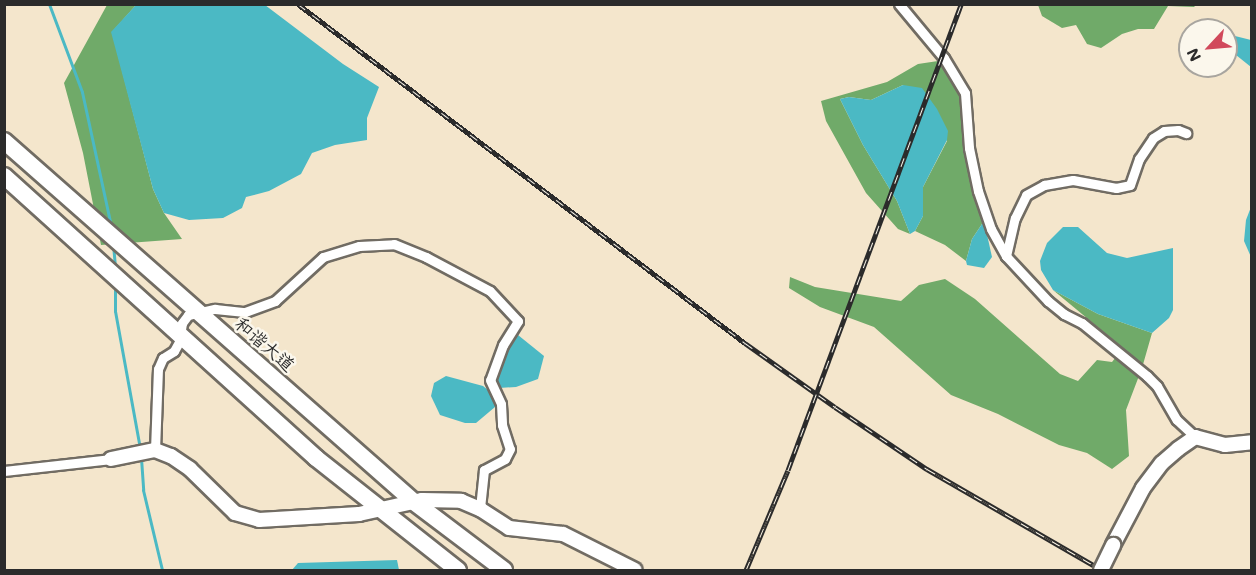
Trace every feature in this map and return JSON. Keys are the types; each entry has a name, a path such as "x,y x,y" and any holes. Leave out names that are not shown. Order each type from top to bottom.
{"highway":[{"name":"和谐大道","path":"4,141 414,502 504,570"},
{"path":"4,176 316,458 458,570"}],"street":[{"path":"899,4 944,58 965,93 969,148 978,190 991,229 1006,256 1048,301 1064,314 1082,323 1148,376 1157,386 1177,420 1195,437 1225,445 1251,442"},
{"path":"1006,256 1015,218 1026,195 1044,185 1073,180 1125,188 1130,185 1139,159 1154,138 1164,131 1178,130 1186,133"},
{"path":"155,450 158,369 163,358 174,351 179,342 182,323 188,315 215,309 245,312 275,301 323,257 359,246 394,244 426,257 490,291 518,321 503,345 490,380 501,404 502,425 510,449 505,459 484,470 480,508"},
{"path":"1101,570 1143,488 1162,463 1195,437"},
{"path":"4,471 111,459 155,450 171,456 190,469 235,513 259,520 359,514 414,502 461,501 480,508 509,528 563,534 601,550 635,570"}],"green space":[{"path":"1038,4 1196,5 1194,7 1168,6 1154,29 1138,29 1122,34 1101,48 1087,44 1076,25 1062,28 1042,16"},
{"path":"107,5 136,5 112,32 153,189 164,213 182,239 101,245 83,153 64,83"},
{"path":"938,61 949,71 960,95 964,148 984,221 972,239 966,261 945,245 915,231 923,216 923,187 947,141 903,85 871,100 849,97 840,99 863,145 897,201 910,234 898,229 866,193 826,121 821,101 887,82 918,64"},
{"path":"790,277 815,287 901,301 919,285 945,279 975,299 1060,374 1078,381 1097,360 1112,362 1123,348 1053,290 1098,314 1152,333 1126,410 1129,456 1112,469 1087,453 1059,445 998,414 951,395 874,327 820,307 789,288"}],"water":[{"path":"136,5 265,5 343,64 379,87 367,118 367,140 335,145 312,153 301,174 269,191 246,197 242,208 223,218 189,220 164,213 153,189 111,32"},
{"path":"1238,37 1251,40 1251,67 1238,57"},
{"path":"903,85 922,88 937,109 948,131 947,140 923,187 923,216 915,231 910,234 897,201 863,145 840,99 849,97 871,100"},
{"path":"1251,207 1252,257 1244,241 1246,220"},
{"path":"984,221 992,257 984,268 967,265 972,239"},
{"path":"1063,227 1078,227 1107,253 1127,258 1173,248 1173,310 1169,318 1152,333 1098,314 1053,290 1041,270 1040,261 1047,243"},
{"path":"518,335 544,356 538,379 516,387 499,388 495,379 507,349"},
{"path":"446,376 483,386 493,394 498,403 476,423 465,423 440,415 431,396 434,383"},
{"path":"397,560 399,570 292,570 298,563"}],"waterway":[{"path":"49,4 82,92 111,226"},
{"path":"113,244 115,268"},
{"path":"115,286 115,311 140,448"},
{"path":"141,458 143,490 162,570"}],"railway":[{"path":"298,4 745,343 835,407 927,469 1102,570"},
{"path":"746,570 788,470 961,4"}]}
